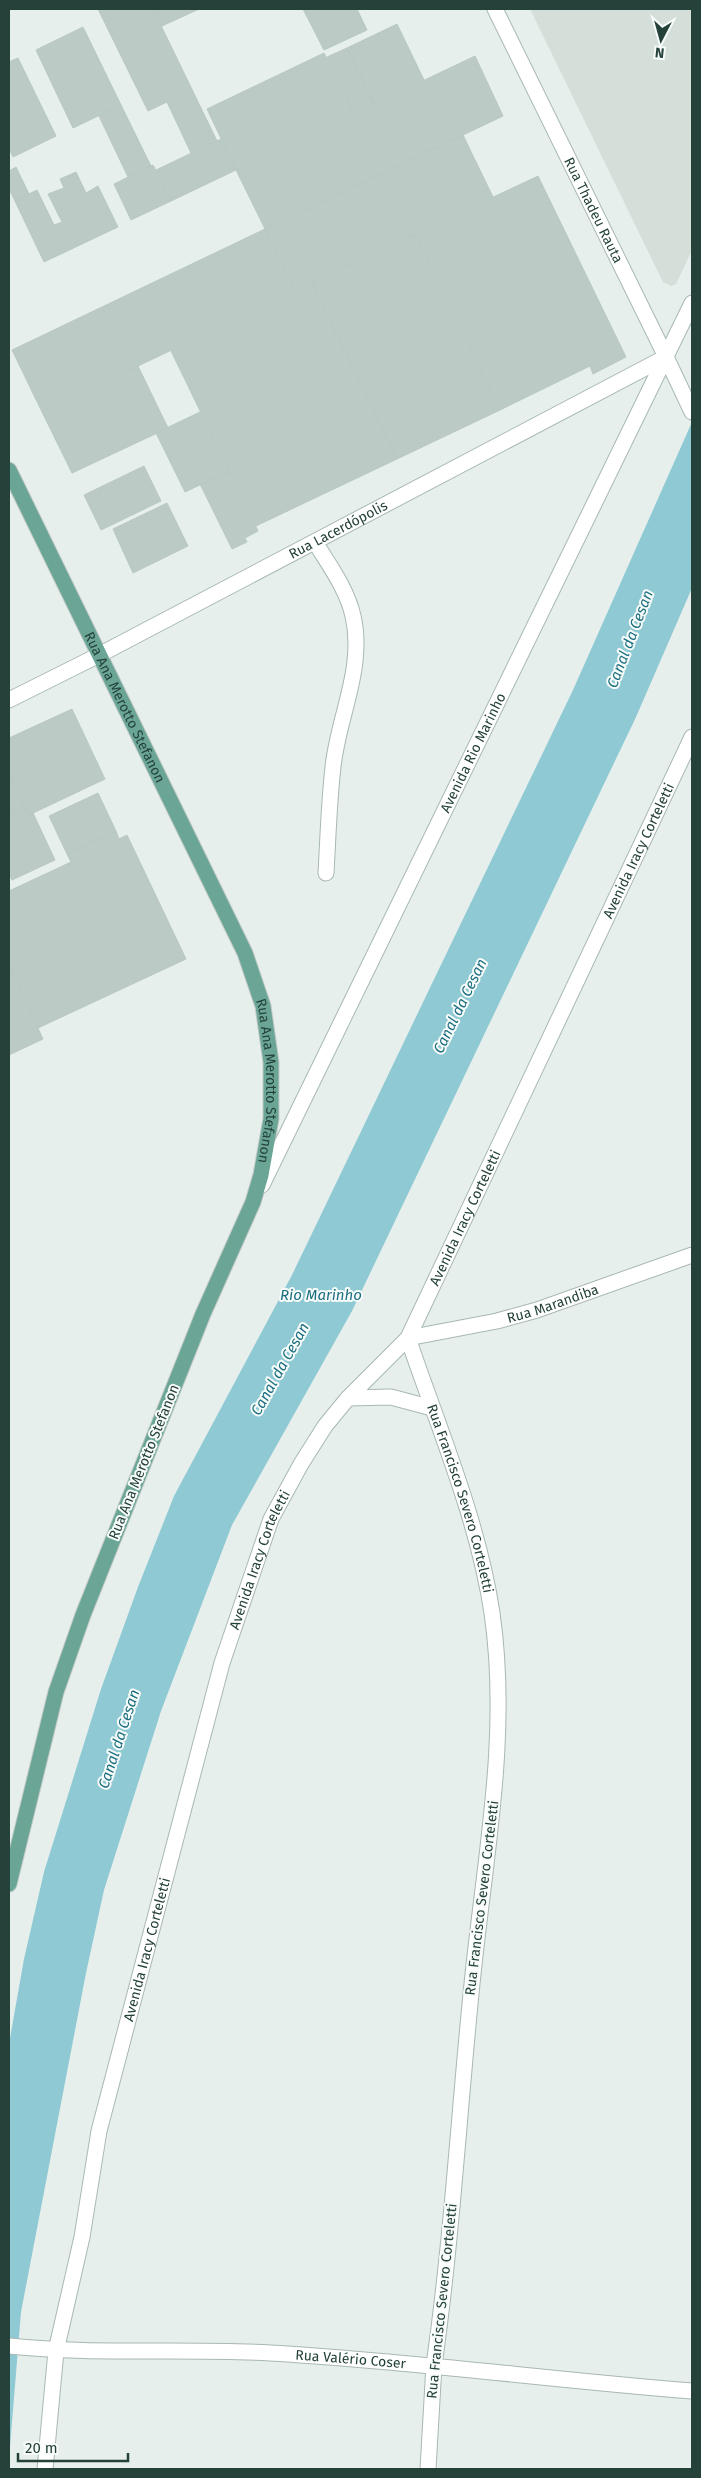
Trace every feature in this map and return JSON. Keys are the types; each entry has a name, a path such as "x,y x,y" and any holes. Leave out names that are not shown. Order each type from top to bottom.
{"main road":[{"name":"Rua Ana Merotto Stefanon","path":"9,470 246,953 255,979 268,1034 272,1091 267,1147 253,1202 203,1314 83,1615 56,1692 9,1884"}],"street":[{"name":"Rua Thadeu Rauta","path":"495,9 692,412"},
{"name":"Avenida Rio Marinho","path":"253,1202 692,303"},
{"name":"Rua Lacerdópolis","path":"9,700 99,655 666,357"},
{"path":"315,542 344,590 353,617 355,645 353,679 333,765 326,874"},
{"name":"Avenida Iracy Corteletti","path":"45,2469 56,2350 82,2238 99,2131 222,1663 271,1519 301,1464 325,1426 348,1398 408,1338 692,737"},
{"name":"Rua Marandiba","path":"408,1338 497,1321 537,1310 584,1295 692,1255"},
{"name":"Rua Francisco Severo Corteletti","path":"408,1338 479,1546 492,1615 498,1698 494,1795 472,1983 445,2289 434,2365 428,2469"},
{"path":"348,1398 391,1397 432,1408"},
{"name":"Rua Valério Coser","path":"14,2346 56,2350 268,2352 434,2365 692,2391"}],"shaded area":[{"path":"530,9 692,9 692,250 676,284 671,286 663,282"}],"water":[{"name":"Rio Marinho","path":"692,422 692,588 636,717 352,1311 232,1525 161,1711 104,1890 86,1973 21,2312 9,2459 9,2044 24,1959 44,1872 101,1689 174,1496 292,1275 573,690"}],"building":[{"path":"98,9 153,9 217,141 191,153 167,102 148,111"},
{"path":"153,9 199,9 162,26"},
{"path":"303,9 357,9 367,30 324,50"},
{"path":"397,24 424,80 374,104 347,48"},
{"path":"83,27 121,105 73,128 36,50"},
{"path":"347,48 374,104 354,113 327,57"},
{"path":"324,53 354,113 236,170 207,109"},
{"path":"475,56 503,116 265,229 236,170"},
{"path":"18,58 56,136 13,157 9,148 9,62"},
{"path":"121,105 151,166 128,177 99,116"},
{"path":"463,135 493,197 295,291 265,229"},
{"path":"221,139 236,170 171,201 156,170"},
{"path":"153,165 171,201 131,220 114,184"},
{"path":"16,167 29,194 15,201 9,189 9,171"},
{"path":"76,172 86,193 98,186 118,227 44,262 15,201 37,190 54,225 62,222 48,194 64,188 60,179"},
{"path":"538,176 626,357 593,374 590,366 500,410 415,234"},
{"path":"265,229 295,291 42,412 12,350"},
{"path":"415,234 500,410 397,459 312,283"},
{"path":"312,283 397,459 256,526 171,351"},
{"path":"138,366 168,428 72,473 42,412"},
{"path":"200,412 229,471 185,492 156,433"},
{"path":"144,466 161,501 101,530 84,495"},
{"path":"229,471 258,531 245,538 247,542 232,549 200,484"},
{"path":"167,503 188,546 133,573 113,529"},
{"path":"72,709 105,779 29,815 9,773 9,738"},
{"path":"9,773 24,806 9,813"},
{"path":"98,793 116,831 67,854 49,816"},
{"path":"24,806 29,815 33,813 55,860 12,880 9,874 9,813"},
{"path":"116,831 119,839 127,835 186,959 38,1028 9,965 9,891 71,862 67,854"},
{"path":"9,965 43,1039 9,1055"}],"water label":[{"name":"Canal da Cesan","path":"630,639"},
{"name":"Canal da Cesan","path":"460,1006"},
{"name":"Canal da Cesan","path":"280,1369"},
{"name":"Canal da Cesan","path":"119,1739"}]}
